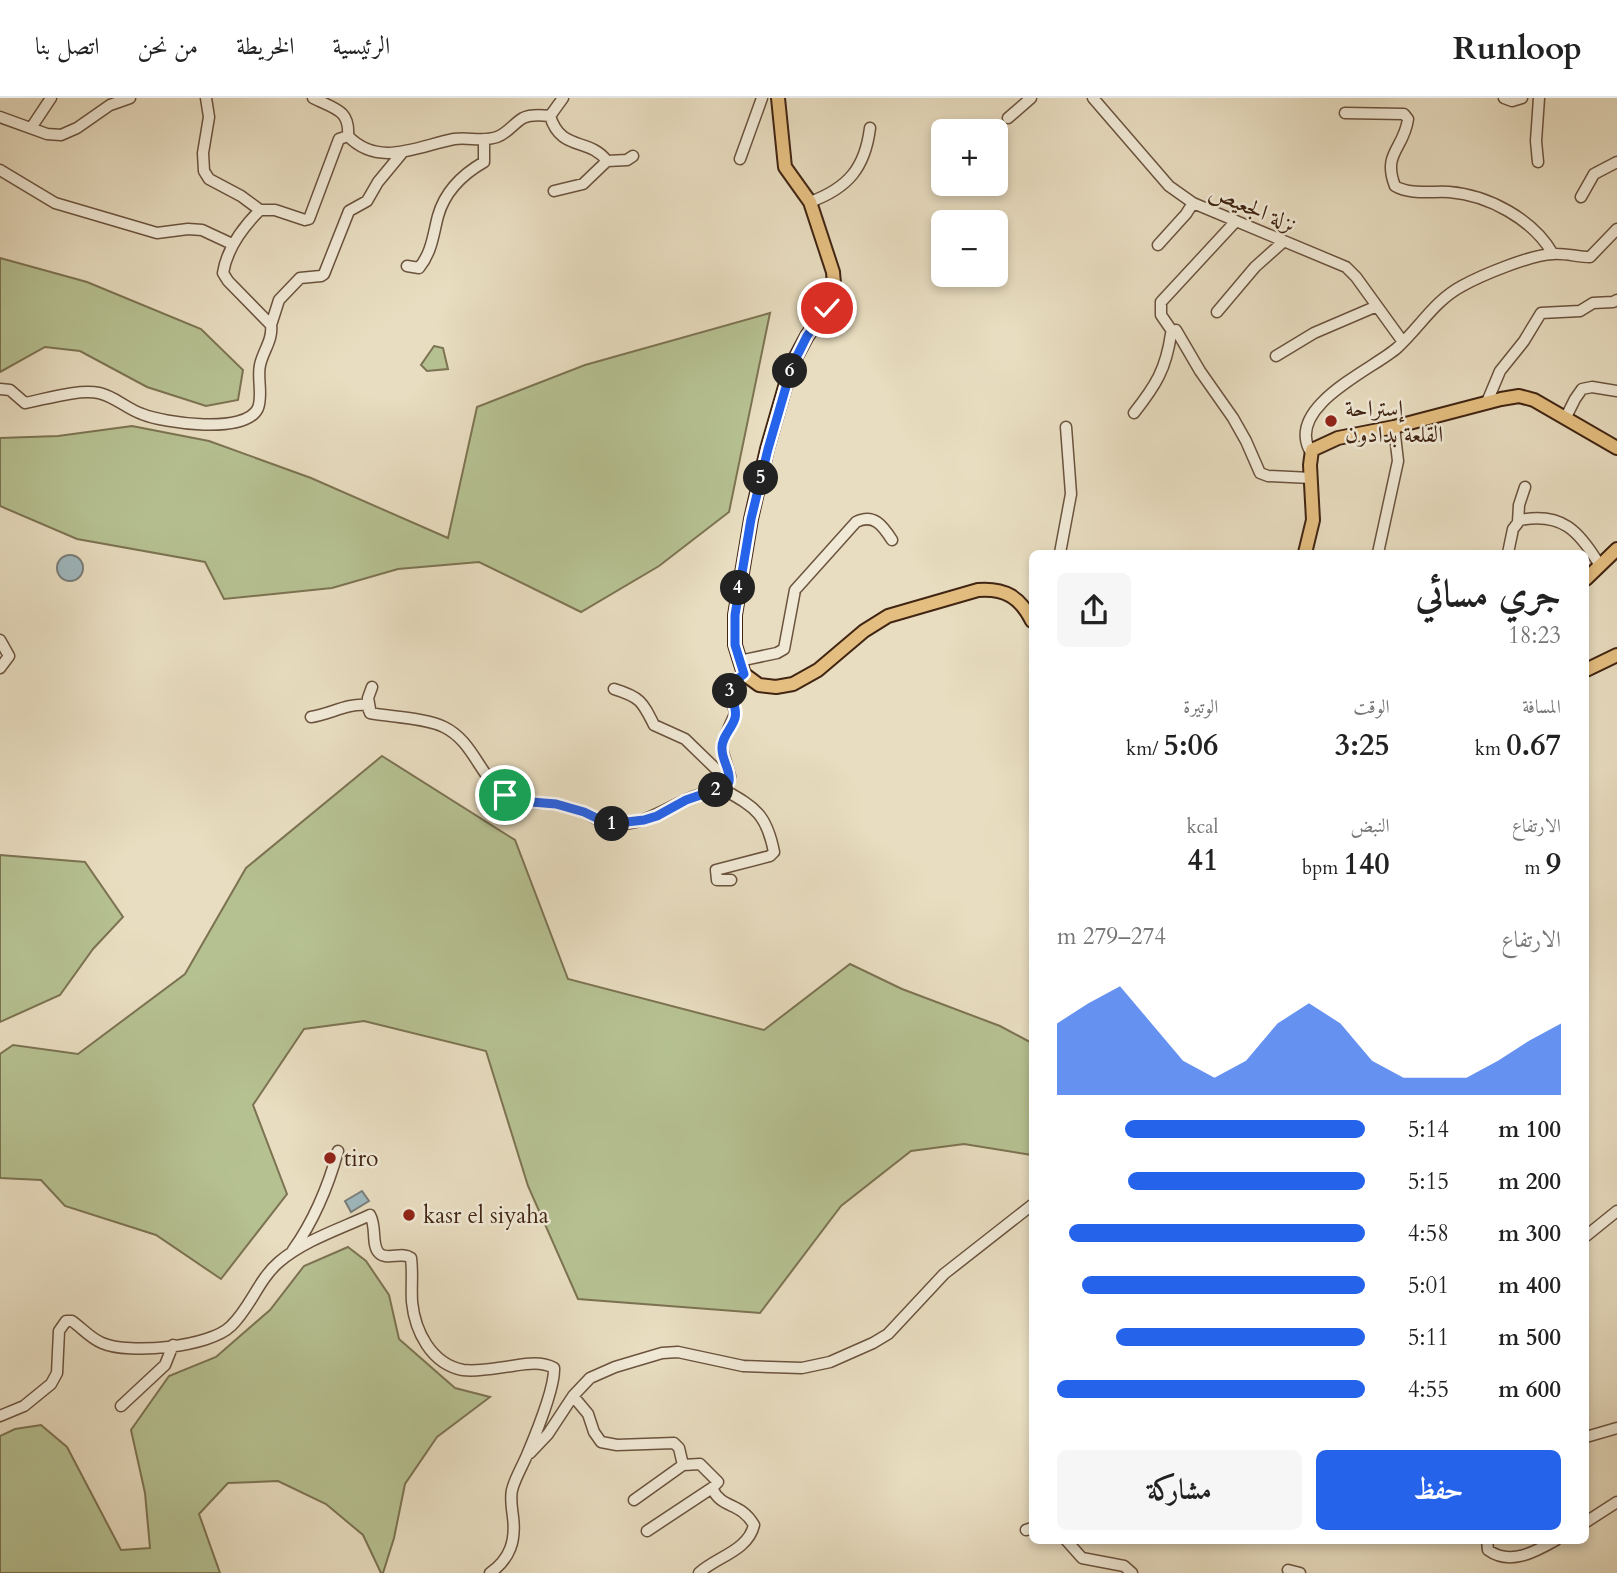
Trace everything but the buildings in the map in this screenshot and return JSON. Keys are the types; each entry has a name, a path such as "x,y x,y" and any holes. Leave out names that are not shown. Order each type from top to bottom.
{"main road":[{"path":"778,98 785,167 810,202 833,272 834,284 827,308 807,336 792,366 751,519 737,595 735,635 741,667 759,685 776,687 793,684 818,670 864,631 888,616 978,590 992,589 1010,593 1029,612"},
{"path":"1306,550 1313,520 1312,450 1338,438 1394,427 1487,402 1526,397 1566,417 1617,448"},
{"path":"1589,576 1617,549"},
{"path":"1589,668 1617,654"}],"street":[{"path":"31,128 51,98"},
{"path":"0,117 54,135 69,133 101,110 130,98"},
{"path":"206,98 209,117 203,153 204,171 209,179 260,210 275,210 309,219 339,139 348,136"},
{"path":"313,98 344,115 348,121 348,136"},
{"path":"740,159 762,98"},
{"path":"1008,118 1031,98"},
{"name":"نزلة الجعيص","path":"1093,98 1170,186 1193,203 1346,267 1404,342"},
{"path":"1504,98 1515,101 1522,98"},
{"path":"1538,162 1536,141 1539,98"},
{"path":"550,116 560,99"},
{"path":"1345,113 1404,114 1408,119 1406,130 1390,160 1395,186 1410,191 1452,192 1477,197 1523,221 1543,238 1553,254"},
{"path":"348,136 364,149 402,153 455,139 484,140 499,136 523,118 550,116"},
{"path":"550,116 558,134 568,142 586,146 607,161"},
{"path":"810,202 840,188 854,174 863,158 870,128"},
{"path":"407,266 419,268 427,256 448,192 466,173 484,162 484,140"},
{"path":"0,389 10,390 25,403 54,397 100,393 142,415 192,425 239,421 252,416 259,405 260,363 284,293 300,278 324,274 349,211 367,201 378,182 402,153"},
{"path":"554,191 583,184 607,161 628,160 633,156"},
{"path":"1581,197 1594,174 1617,162"},
{"path":"0,170 55,203 157,233 202,230 232,244"},
{"path":"1158,245 1193,203"},
{"path":"260,210 232,244 224,276 271,325"},
{"path":"1236,221 1161,302 1161,316 1172,331 1179,332 1200,371 1233,418 1260,473 1268,477 1311,478"},
{"path":"1312,450 1306,442 1308,427 1325,399 1404,342 1437,303 1463,285 1494,272 1553,254 1590,257 1617,229"},
{"path":"1217,312 1242,286 1255,267 1283,242"},
{"path":"1487,402 1500,372 1541,313 1580,311 1593,303 1617,300"},
{"path":"1276,356 1314,333 1377,306"},
{"path":"1134,413 1162,372 1172,331"},
{"path":"1566,417 1582,389 1592,387 1617,391"},
{"path":"1061,550 1071,494 1066,427"},
{"path":"1379,550 1398,461 1394,427"},
{"path":"1509,550 1525,487"},
{"path":"1518,522 1531,518 1563,523 1573,528 1600,564"},
{"path":"370,713 444,727 471,750 494,785 505,795 519,801 556,804 584,812 609,824 644,820 686,800 721,788 730,779 722,749 723,741 735,719 736,710 730,687 741,667 784,649 795,590 856,522 873,519 884,527 892,540"},
{"path":"0,640 9,656 0,668"},
{"path":"370,713 368,698 372,687"},
{"path":"614,689 634,695 643,702 654,725 685,739 717,770 721,788 761,814 774,852 770,856 716,870 717,880 731,880"},
{"path":"311,717 354,704 367,705 370,713"},
{"path":"0,1416 24,1406 51,1384 58,1366 59,1331 66,1321 72,1321 96,1340 110,1346 129,1348 205,1340 227,1330 249,1304 264,1277 291,1253 308,1228 323,1197 338,1151"},
{"path":"527,1456 590,1378 615,1367 662,1353 678,1352 743,1366 783,1368 816,1366 853,1353 888,1334 944,1274 1029,1207"},
{"path":"1589,1234 1617,1211"},
{"path":"291,1253 370,1215 375,1224 375,1247 380,1254 411,1258 412,1302 416,1325 425,1343 440,1359 461,1370 532,1364 552,1367 554,1370 527,1456 516,1477 510,1497 514,1524 508,1555 501,1566 490,1573"},
{"path":"121,1406 164,1365 173,1345"},
{"path":"573,1396 588,1415 601,1442 617,1445 674,1443 679,1448 683,1465"},
{"path":"1589,1436 1617,1428"},
{"path":"634,1500 683,1465 700,1464 718,1482 647,1531"},
{"path":"699,1573 738,1547 752,1532 754,1525 743,1510 722,1503 712,1488"},
{"path":"1589,1519 1617,1502"},
{"path":"1070,1544 1082,1558 1124,1566 1132,1573"},
{"path":"1487,1544 1488,1550 1506,1558 1518,1557 1548,1544"},
{"path":"1288,1570 1300,1573"}],"green space":[{"path":"0,258 87,282 201,329 243,370 238,400 206,406 147,387 80,351 45,347 0,372"},
{"path":"770,313 729,512 659,566 581,612 479,562 398,569 332,588 224,599 205,562 77,539 0,506 0,438 58,436 132,426 209,441 311,478 448,538 477,407 585,365"},
{"path":"434,346 443,348 448,369 427,371 421,365"},
{"path":"382,756 515,840 568,979 764,1030 850,964 902,989 1000,1026 1029,1041 1029,1155 964,1144 911,1151 841,1206 760,1313 578,1299 528,1186 486,1051 364,1021 304,1029 253,1105 287,1194 221,1279 156,1235 65,1206 41,1180 0,1178 0,1054 13,1045 78,1054 185,974 246,868"},
{"path":"0,855 85,862 123,917 93,949 60,995 0,1022"},
{"path":"348,1247 366,1261 389,1295 399,1339 455,1388 490,1397 437,1437 405,1484 394,1538 383,1573 363,1535 326,1504 278,1481 228,1483 199,1514 220,1573 0,1573 0,1436 15,1429 41,1425 67,1447 121,1550 150,1548 145,1493 131,1430 169,1376 216,1357 270,1310 304,1266"}],"water":[{"path":"70,555 79,559 83,568 79,577 70,581 61,577 57,568 61,559"},
{"path":"362,1191 369,1201 351,1212 345,1201"}],"place":[{"name":"إستراحة القلعة بدادون","path":"1331,421"},
{"name":"tiro","path":"330,1158"},
{"name":"kasr el siyaha","path":"409,1215"}],"route":[{"path":"505,795 519,801 542,805 556,804 584,812 609,824 657,816 729,782 722,745 735,719 736,710 730,685 744,674 735,645 735,615 751,519 781,398 792,366 807,336 827,308"}]}
